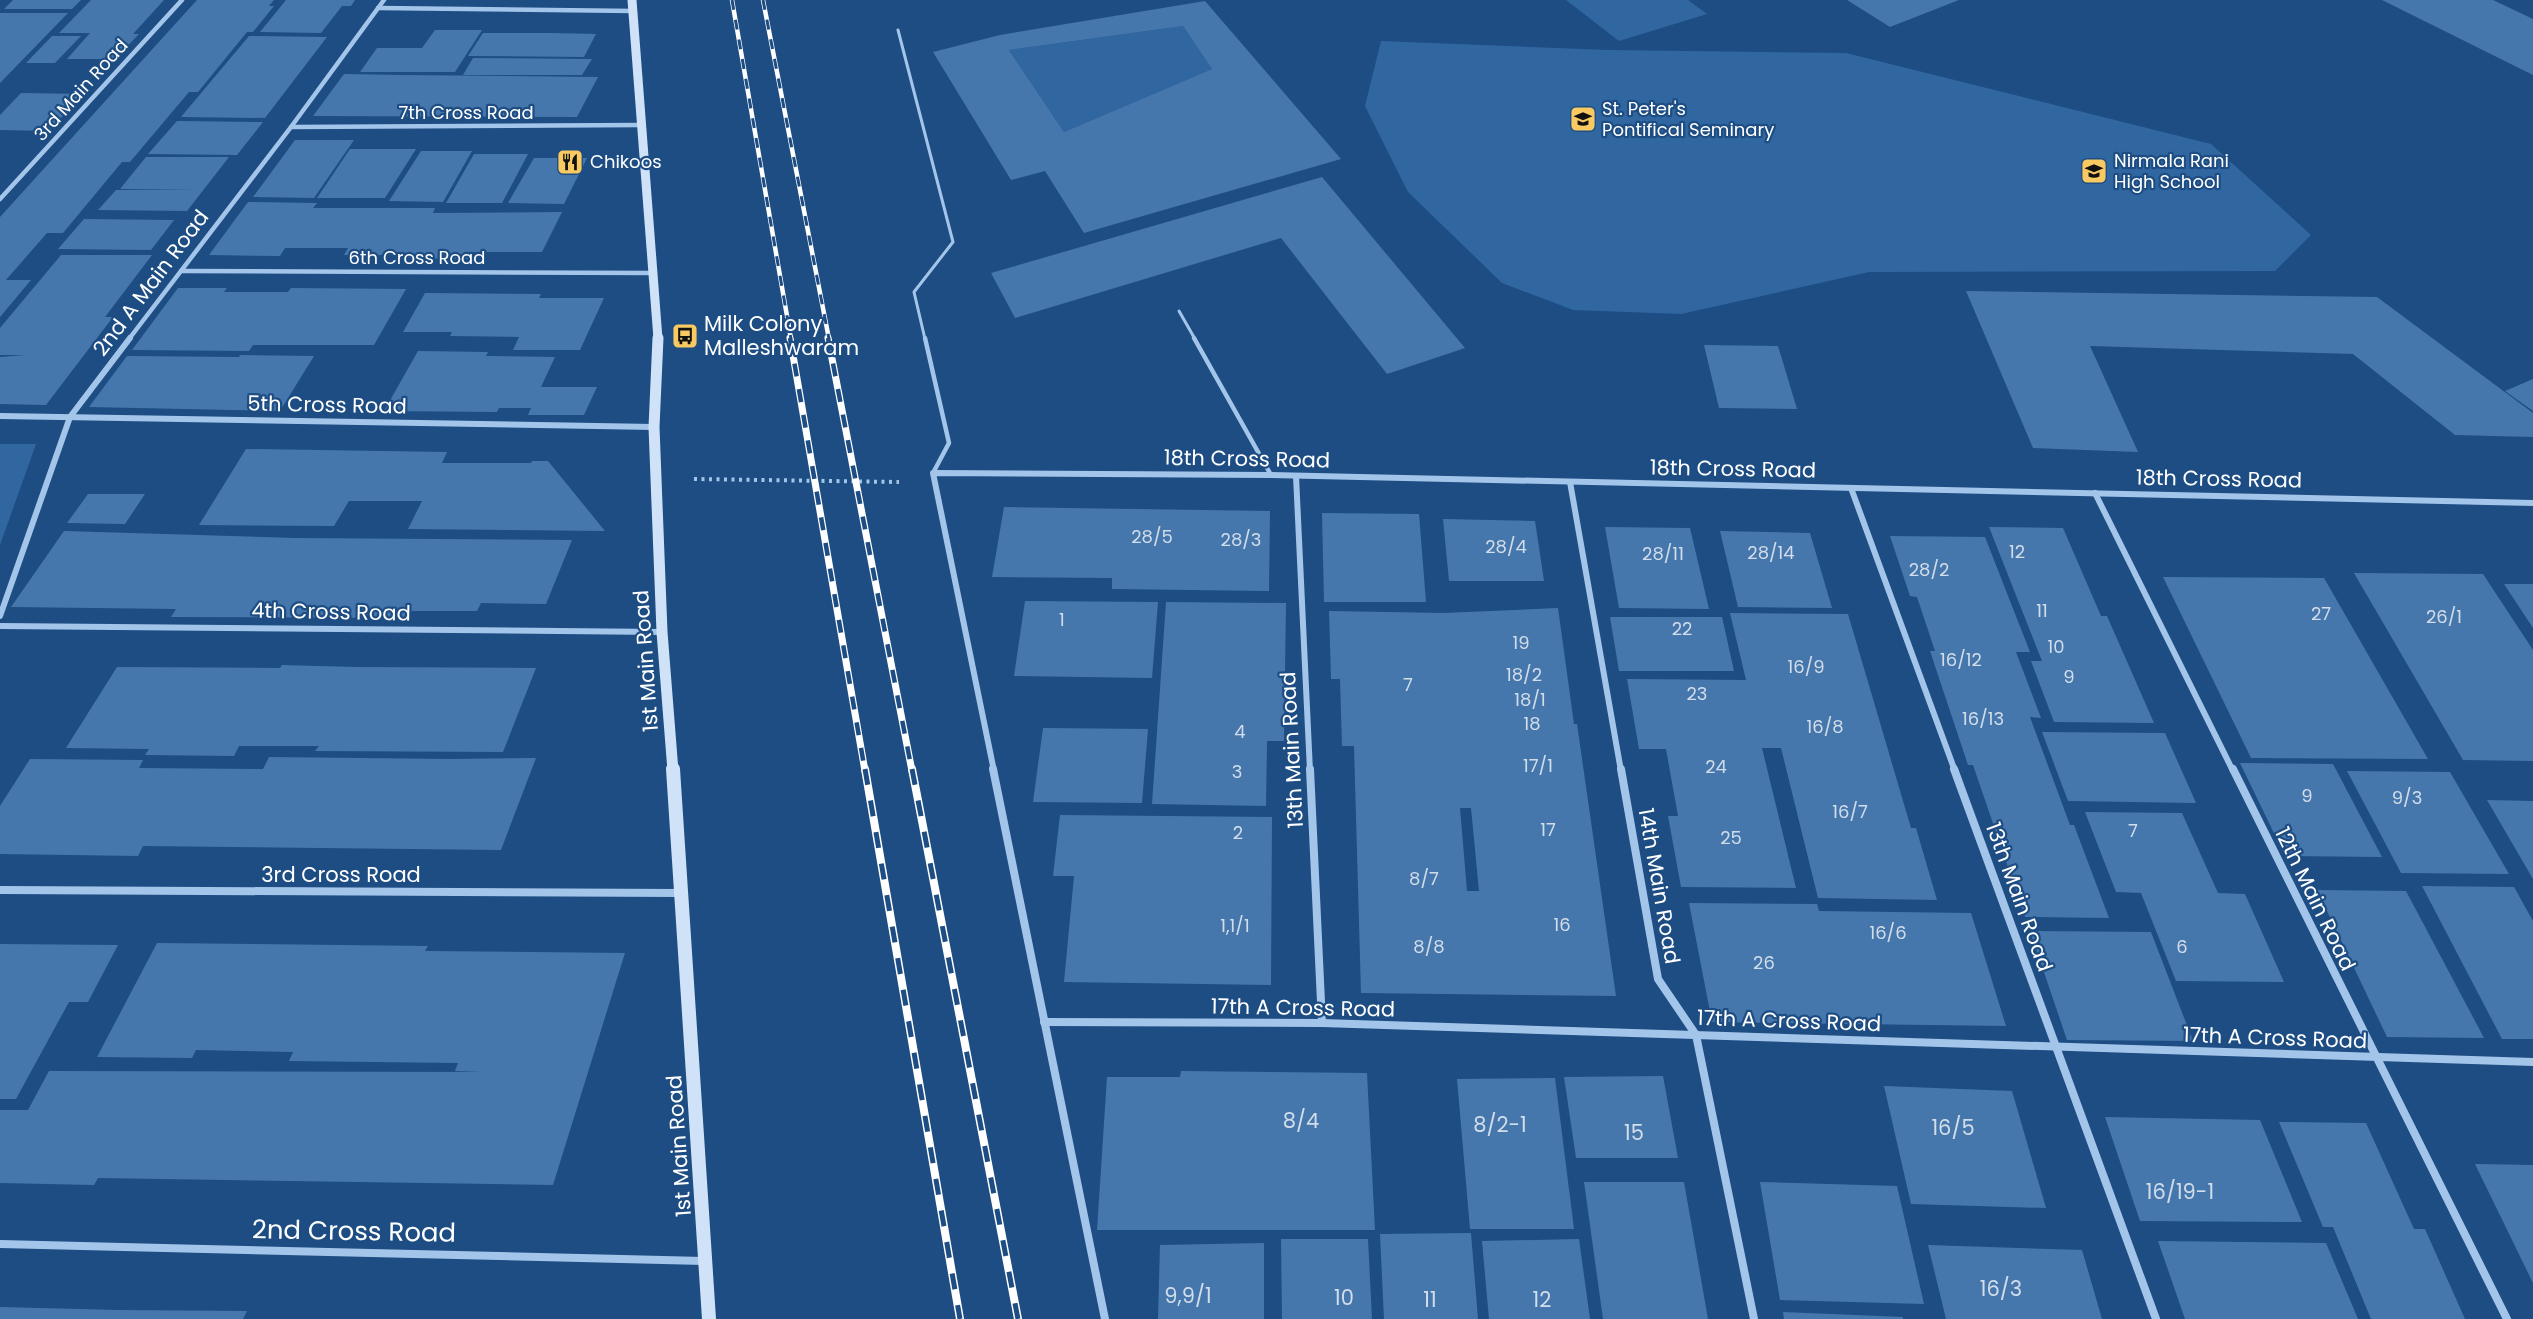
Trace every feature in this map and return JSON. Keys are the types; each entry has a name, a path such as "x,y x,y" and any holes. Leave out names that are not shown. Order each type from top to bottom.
{"main road":[{"name":"1st Main Road","path":"633,6 658,340 654,427 662,632 682,893 709,1319"}],"street":[{"name":"3rd Main Road","path":"0,199 182,0"},
{"name":"2nd A Main Road","path":"0,616 70,417 291,128 384,0"},
{"path":"378,8 633,6"},
{"name":"7th Cross Road","path":"291,128 642,125"},
{"name":"6th Cross Road","path":"181,271 653,273"},
{"name":"5th Cross Road","path":"0,416 654,427"},
{"path":"933,473 1105,1319"},
{"name":"18th Cross Road","path":"933,473 1272,475 2533,503"},
{"name":"13th Main Road","path":"1296,476 1322,1023"},
{"name":"14th Main Road","path":"1570,482 1659,979 1696,1035 1754,1319"},
{"name":"13th Main Road","path":"1851,488 2156,1319"},
{"name":"12th Main Road","path":"2095,493 2507,1319"},
{"name":"4th Cross Road","path":"0,626 662,632"},
{"name":"3rd Cross Road","path":"0,890 682,893"},
{"name":"17th A Cross Road","path":"1044,1022 1322,1023 2533,1062"},
{"name":"2nd Cross Road","path":"0,1244 706,1261"}],"lane":[{"path":"897,30 953,243 914,292 949,443 933,473"},
{"path":"1179,311 1272,475"}],"path":[{"path":"657,479 856,480 936,484"}],"shaded area":[{"path":"1566,0 1688,0 1707,14 1619,41"},
{"path":"1183,26 1212,69 1064,132 1009,50"},
{"path":"1381,41 1609,50 1846,53 2211,144 2311,235 2275,271 1869,272 1681,314 1573,310 1502,283 1408,192 1365,106"},
{"path":"0,444 36,444 0,545"}],"building":[{"path":"13,0 81,0 72,9 4,9"},
{"path":"91,0 164,0 133,34 139,34 115,59 67,59 90,33 59,33"},
{"path":"197,0 274,0 269,6 274,6 253,32 247,32 198,92 189,92 130,162 122,162 63,233 47,233 6,280 31,280 0,317 0,217"},
{"path":"286,0 355,0 351,6 342,6 321,33 260,32"},
{"path":"1847,0 1959,0 1890,27"},
{"path":"2382,0 2493,0 2533,19 2533,75"},
{"path":"1205,1 1341,159 1084,233 1045,171 1011,180 933,52 1000,35","holes":["1183,26 1212,69 1064,132 1009,50"]},
{"path":"0,13 68,13 0,83"},
{"path":"435,30 482,30 455,72 360,72 377,48 422,48"},
{"path":"483,33 596,34 584,57 468,56"},
{"path":"52,36 81,36 55,63 26,63"},
{"path":"249,36 327,37 265,118 181,117"},
{"path":"473,58 592,59 582,75 463,75"},
{"path":"344,74 598,77 577,117 313,116"},
{"path":"21,93 83,94 49,131 0,130 0,115"},
{"path":"177,121 263,122 237,155 148,154"},
{"path":"295,140 354,140 314,198 253,197"},
{"path":"350,149 416,149 385,198 317,198"},
{"path":"421,151 472,151 443,202 389,201"},
{"path":"474,154 528,154 502,203 446,203"},
{"path":"146,157 229,157 187,211 98,210 116,190 200,190 120,189"},
{"path":"534,158 587,158 564,204 508,203"},
{"path":"1322,177 1465,348 1387,374 1281,238 1015,318 991,273"},
{"path":"248,202 317,203 313,208 435,208 433,213 562,212 542,252 473,252 469,259 406,258 408,255 344,255 348,248 285,248 280,256 209,255"},
{"path":"84,219 174,220 151,250 58,249"},
{"path":"61,255 152,255 105,317 113,317 46,405 0,404 0,357 25,355 0,355 0,328"},
{"path":"178,288 227,288 224,292 288,292 291,288 406,289 374,345 253,345 249,351 132,350"},
{"path":"1966,291 2377,297 2533,413 2533,437 2455,435 2353,354 2090,346 2138,452 2033,448"},
{"path":"425,293 541,294 539,298 604,298 580,350 513,350 519,337 450,336 452,332 403,332"},
{"path":"1704,345 1778,346 1797,409 1719,408"},
{"path":"418,351 488,352 486,356 555,357 541,387 597,387 584,415 528,415 531,408 499,408 497,412 384,411"},
{"path":"240,355 314,356 280,411 89,407 127,356 239,357"},
{"path":"2533,379 2533,411 2505,391"},
{"path":"246,449 447,452 442,463 548,461 605,531 408,529 422,501 349,501 334,526 199,525"},
{"path":"88,494 145,494 125,524 67,523"},
{"path":"1004,507 1270,511 1269,591 1112,589 1112,578 992,577"},
{"path":"1322,513 1419,514 1426,602 1324,602"},
{"path":"1443,519 1535,521 1544,581 1449,581"},
{"path":"1605,527 1690,528 1709,609 1619,608"},
{"path":"1989,527 2063,528 2101,616 2107,616 2154,723 2054,722 2031,661 2042,661"},
{"path":"64,531 295,538 572,540 546,604 481,603 477,611 412,611 408,618 171,617 176,609 11,607"},
{"path":"1720,531 1810,533 1832,608 1738,607"},
{"path":"1890,536 1985,537 2030,652 2016,652 2041,718 2030,717 2070,825 2074,825 2109,918 2025,917 1973,765 1968,765 1930,651 1935,651 1917,597 1910,596"},
{"path":"2354,573 2483,574 2533,650 2533,761 2463,760"},
{"path":"2163,577 2324,578 2428,759 2251,758"},
{"path":"2504,584 2533,584 2533,628"},
{"path":"1025,601 1158,602 1152,678 1014,676"},
{"path":"1166,602 1286,603 1284,741 1267,741 1266,806 1152,804"},
{"path":"1558,608 1616,996 1361,993 1354,746 1342,746 1340,679 1331,679 1329,611 1444,613","holes":["1460,808 1471,808 1479,891 1467,891"]},
{"path":"1730,613 1848,614 1911,828 1916,828 1937,900 1818,898 1781,748 1762,748 1796,888 1681,887 1668,816 1678,816 1666,749 1639,749 1627,679 1746,680"},
{"path":"1610,617 1722,617 1734,671 1619,671"},
{"path":"282,665 536,668 503,752 315,751 319,746 239,746 234,756 145,755 149,749 66,748 117,667 280,668"},
{"path":"1043,728 1148,729 1142,803 1033,802"},
{"path":"2042,732 2165,733 2196,803 2068,801"},
{"path":"269,757 536,758 501,850 143,846 138,856 0,854 0,806 30,759 143,760 139,768 263,769"},
{"path":"2240,763 2333,764 2382,857 2285,856"},
{"path":"2347,771 2450,772 2509,874 2401,873"},
{"path":"2487,800 2533,801 2533,879"},
{"path":"2085,812 2182,813 2218,893 2245,894 2284,982 2176,981 2141,893 2116,892"},
{"path":"1060,815 1272,817 1271,985 1064,982 1074,876 1053,876"},
{"path":"2422,886 2514,887 2533,921 2533,1039 2502,1039"},
{"path":"2317,890 2406,891 2484,1038 2387,1037"},
{"path":"1689,903 1817,904 1819,911 1971,913 2006,1026 1712,1022"},
{"path":"2030,931 2151,932 2193,1041 2067,1040"},
{"path":"157,943 428,946 425,951 625,953 553,1185 98,1178 94,1185 0,1183 0,1110 28,1110 49,1071 482,1072 455,1071 458,1063 289,1061 293,1052 196,1050 192,1058 97,1057"},
{"path":"0,944 118,945 88,1002 69,1002 16,1099 0,1099"},
{"path":"1181,1071 1367,1073 1375,1230 1097,1230 1107,1077 1180,1077"},
{"path":"1663,1076 1678,1158 1576,1158 1564,1077"},
{"path":"1555,1078 1574,1229 1470,1229 1457,1079"},
{"path":"1884,1086 2012,1091 2046,1208 1911,1204"},
{"path":"2105,1117 2260,1120 2302,1222 2140,1221"},
{"path":"2279,1122 2366,1123 2414,1229 2425,1229 2465,1319 2371,1319 2333,1227 2323,1227"},
{"path":"2475,1164 2533,1165 2533,1283"},
{"path":"1584,1182 1684,1182 1708,1319 1603,1319"},
{"path":"1760,1182 1897,1186 1924,1304 1780,1300"},
{"path":"1471,1233 1478,1319 1384,1319 1380,1234"},
{"path":"1281,1239 1368,1239 1372,1319 1282,1319"},
{"path":"1579,1239 1590,1319 1489,1319 1482,1241"},
{"path":"2158,1241 2326,1243 2358,1319 2185,1319"},
{"path":"1264,1243 1264,1319 1158,1319 1160,1245"},
{"path":"1928,1245 2082,1250 2102,1319 1946,1319"},
{"path":"0,1307 247,1311 243,1319 0,1319"},
{"path":"1783,1312 1903,1317 1903,1319 1784,1319"}],"railway":[{"path":"732,0 791,339"},
{"path":"763,0 829,339"},
{"path":"790,338 865,771"},
{"path":"828,338 912,771"},
{"path":"865,769 960,1319"},
{"path":"912,769 1018,1319"}],"place":[{"name":"St. Peter's Pontifical Seminary","path":"1583,119"},
{"name":"Chikoos","path":"570,162"},
{"name":"Nirmala Rani High School","path":"2094,171"},
{"name":"Milk Colony Malleshwaram","path":"685,336"}]}
